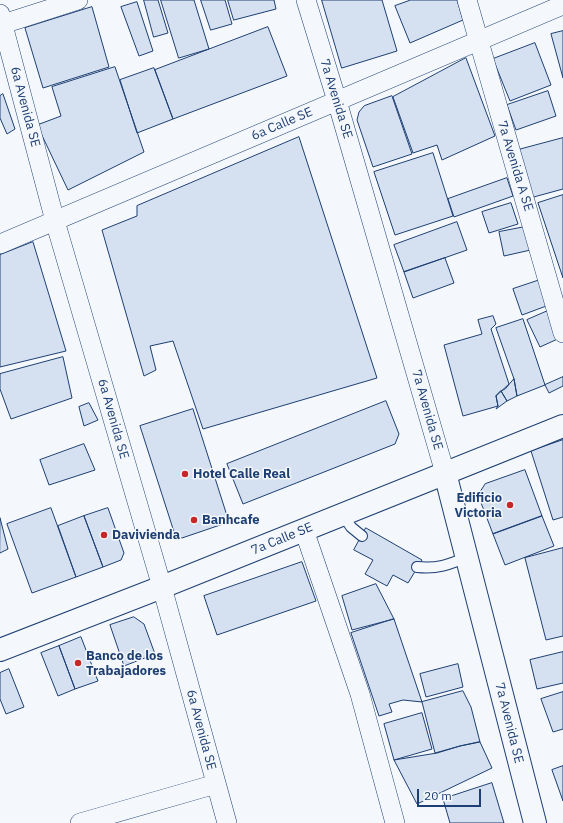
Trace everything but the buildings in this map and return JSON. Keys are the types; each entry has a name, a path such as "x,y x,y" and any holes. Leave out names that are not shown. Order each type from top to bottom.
{"main road":[{"name":"7a Calle SE","path":"0,650 343,515 563,426"},
{"name":"7a Avenida SE","path":"445,473 535,823"}],"street":[{"path":"1,21 78,0"},
{"name":"7a Avenida SE","path":"306,0 337,101 445,473"},
{"name":"7a Avenida A SE","path":"467,0 563,333"},
{"name":"6a Calle SE","path":"0,244 563,5"},
{"name":"6a Avenida SE","path":"1,21 55,221 162,587 227,823"},
{"path":"304,530 360,694 395,823"},
{"path":"80,823 216,784"}],"lane":[{"path":"343,515 351,527 362,536"},
{"path":"417,567 434,568 446,566 467,557"}],"place":[{"name":"Hotel Calle Real","path":"185,474"},
{"name":"Edificio Victoria","path":"510,505"},
{"name":"Banhcafe","path":"194,520"},
{"name":"Davivienda","path":"104,535"},
{"name":"Banco de los Trabajadores","path":"78,663"}]}
